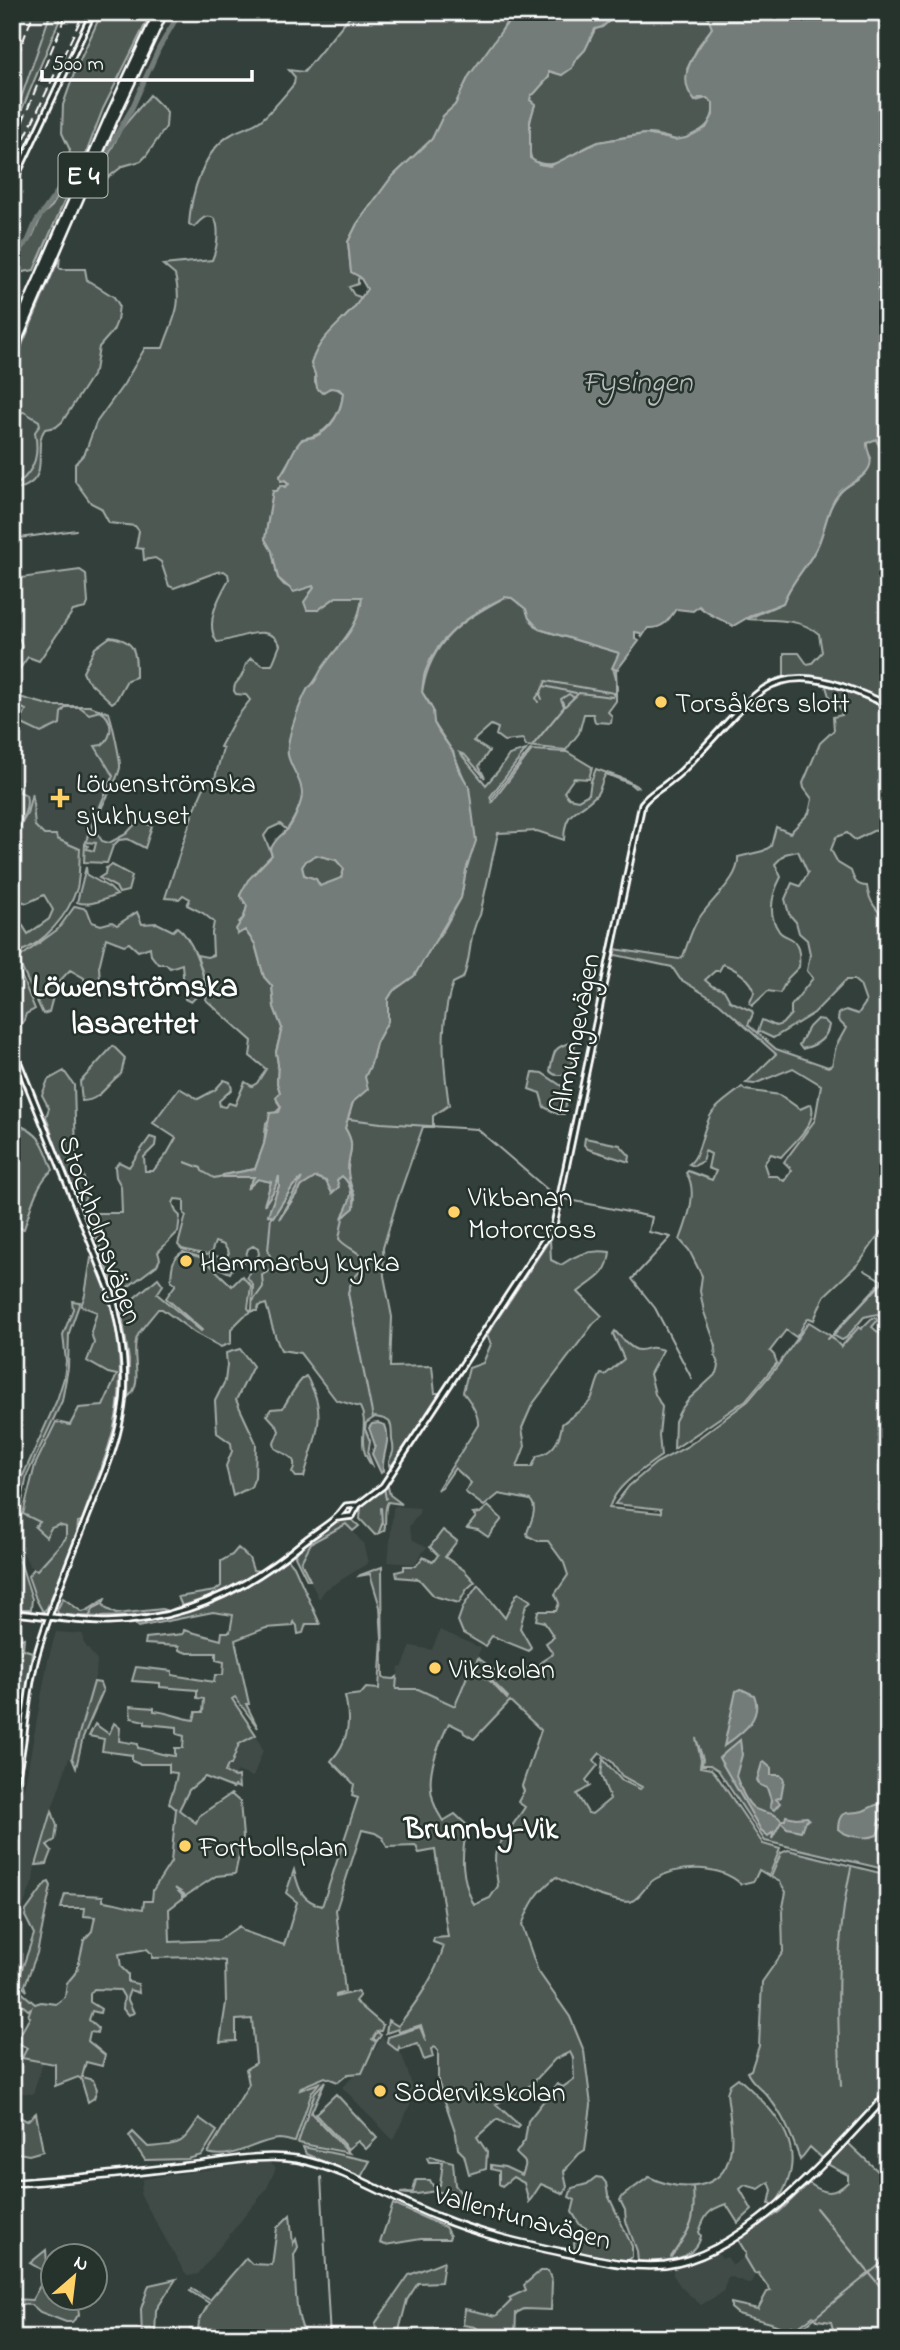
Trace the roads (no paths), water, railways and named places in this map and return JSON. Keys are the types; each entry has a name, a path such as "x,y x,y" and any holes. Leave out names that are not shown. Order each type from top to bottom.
{"highway":[{"name":"E 4","path":"12,337 108,117 158,12"},
{"name":"E 4","path":"12,354 113,121 164,12"},
{"path":"13,361 28,317"}],"main road":[{"name":"Vallentunavägen","path":"12,2183 254,2157 282,2157 328,2168 442,2219 506,2239 614,2263 634,2266 669,2265 690,2259 722,2244 775,2209 888,2094"}],"street":[{"path":"12,185 93,12"},
{"name":"Almungevägen","path":"12,1613 81,1621 129,1621 190,1609 234,1590 262,1574 317,1530 337,1518 352,1516 355,1507 376,1493 390,1476 554,1224 642,804 692,760 756,695 771,685 791,680 816,679 854,690 888,705"},
{"name":"Stockholmsvägen","path":"12,1045 108,1284 120,1326 124,1356 123,1404 117,1436 48,1617 31,1679 20,1764 12,1793"},
{"name":"Almungevägen","path":"337,1518 346,1506 355,1507"},
{"path":"343,1510 347,1516"}],"water":[{"name":"Fysingen","path":"522,12 628,12 615,16 602,27 595,29 572,68 562,75 549,71 549,77 531,95 530,100 535,104 530,121 530,158 539,164 550,166 598,142 645,134 675,140 686,138 706,128 713,115 713,103 707,98 695,101 686,82 694,55 712,28 706,12 888,12 888,461 880,454 881,449 876,439 867,443 871,461 869,468 836,498 811,558 783,603 733,626 699,606 693,611 676,609 665,623 648,628 642,637 635,632 635,639 639,641 617,670 612,668 619,653 539,629 529,618 526,609 512,598 505,597 470,617 439,646 425,673 422,692 433,710 434,723 453,752 458,768 469,787 476,841 466,870 461,898 414,976 393,991 388,999 388,1021 376,1043 365,1077 368,1089 353,1102 345,1128 351,1145 348,1170 354,1208 342,1218 351,1191 342,1176 337,1180 339,1187 332,1193 326,1181 316,1177 302,1186 279,1219 302,1178 293,1186 273,1217 268,1215 279,1186 279,1176 264,1205 271,1182 258,1179 247,1189 254,1177 223,1177 255,1169 264,1144 270,1113 279,1112 281,1107 276,1098 280,1092 276,1052 282,1028 274,1007 272,986 264,977 255,944 245,930 238,934 236,929 247,906 240,895 248,880 272,855 272,846 289,827 297,812 302,789 288,755 291,731 308,688 352,628 362,597 336,597 318,610 307,610 304,602 313,586 294,592 278,578 272,551 265,539 273,491 277,491 281,485 285,487 289,484 286,480 281,481 280,476 299,443 326,430 340,406 343,393 339,389 330,388 322,393 317,388 311,364 322,341 367,289 360,277 351,272 348,242 357,224 391,178 432,139 443,116 455,105 469,76 505,26","holes":["316,855 336,860 344,869 341,878 320,886 316,879 304,875 302,867"]},
{"path":"378,1423 385,1425 387,1431 381,1473 372,1454 375,1445 369,1428"},
{"path":"741,1689 754,1695 756,1711 749,1725 724,1746 736,1691"},
{"path":"740,1740 742,1755 736,1776 748,1802 754,1808 775,1815 781,1820 785,1820 786,1816 807,1817 809,1819 801,1831 787,1828 781,1822 772,1839 773,1832 768,1836 761,1830 719,1758"},
{"path":"764,1762 771,1768 771,1775 780,1775 784,1780 781,1797 776,1799 780,1803 774,1810 770,1807 767,1788 757,1780"},
{"path":"880,1804 888,1808 888,1823 880,1819 877,1835 857,1837 838,1829 840,1817 845,1813 863,1811"}],"waterway":[{"path":"94,173 132,108 159,48 180,12"},
{"path":"12,257 28,241 36,222 71,172 81,167"},
{"path":"12,539 76,530"},
{"path":"616,670 617,690"},
{"path":"542,699 540,694 546,681 614,693"},
{"path":"544,686 576,693"},
{"path":"533,745 579,693 613,697 615,693"},
{"path":"538,702 536,698 539,694"},
{"path":"564,706 561,699 569,694 573,697"},
{"path":"492,798 530,750"},
{"path":"349,1119 477,1129 556,1197"},
{"path":"185,1162 201,1168 214,1178 223,1176"},
{"path":"565,1199 652,1217 649,1232 671,1237 632,1279 655,1308 692,1379"},
{"path":"271,1217 268,1251 274,1266"},
{"path":"343,1218 339,1239 366,1262 352,1281 348,1293 373,1418"},
{"path":"253,1301 263,1287 262,1275 271,1270"},
{"path":"864,1270 881,1280"},
{"path":"833,1334 882,1281 888,1284"},
{"path":"828,1339 831,1336"},
{"path":"384,1488 386,1499"},
{"path":"379,1532 382,1524 381,1508"},
{"path":"89,1617 94,1608 102,1604"},
{"path":"841,2086 838,2004 840,1949 851,1868"},
{"path":"321,2177 330,2338"},
{"path":"671,2257 690,2226 694,2210 693,2188"},
{"path":"816,2208 884,2291"},
{"path":"797,2332 888,2258"}],"railway":[{"path":"12,70 34,12"},
{"path":"22,123 67,12"},
{"path":"12,165 84,12"}],"place":[{"name":"Torsåkers slott","path":"661,702"},
{"name":"Löwenströmska sjukhuset","path":"60,798"},
{"name":"Vikbanan Motorcross","path":"454,1212"},
{"name":"Hammarby kyrka","path":"186,1261"},
{"name":"Vikskolan","path":"435,1668"},
{"name":"Fortbollsplan","path":"185,1846"},
{"name":"Södervikskolan","path":"380,2091"}],"district":[{"name":"Löwenströmska lasarettet","path":"135,1004"},
{"name":"Brunnby-Vik","path":"481,1828"}]}
